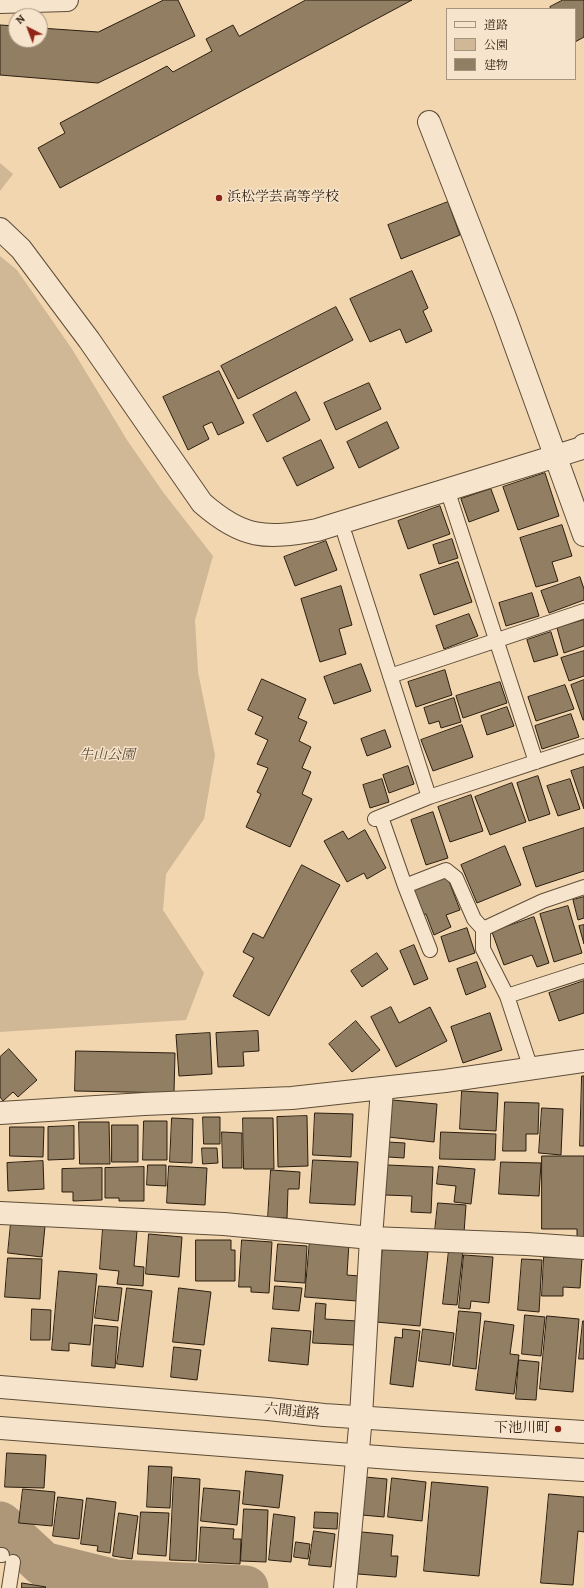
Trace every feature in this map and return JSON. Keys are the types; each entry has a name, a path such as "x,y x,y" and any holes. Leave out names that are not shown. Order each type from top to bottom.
{"street":[{"path":"0,2 67,0"},
{"path":"429,122 505,317 584,535"},
{"path":"0,229 21,249 89,340 202,504 227,524 252,534 287,535 316,530 555,455 582,448 584,445"},
{"path":"0,1113 144,1104 292,1098 382,1089 584,1061"},
{"path":"345,1584 361,1417 371,1238 382,1089"},
{"path":"0,1213 224,1224 371,1238 584,1248"},
{"name":"六間道路","path":"0,1387 361,1417 584,1432"},
{"path":"0,1428 357,1456 584,1470"}],"lane":[{"path":"447,489 536,762"},
{"path":"345,535 429,797"},
{"path":"390,676 584,611"},
{"path":"430,950 378,818 429,797 584,746"},
{"path":"405,886 446,870 456,878 474,919 484,929 483,949 508,996 531,1069"},
{"path":"484,929 542,901 584,887"},
{"path":"508,996 584,971"},
{"path":"5,1558 10,1588"}],"green space":[{"path":"0,163 13,174 0,191"},
{"name":"牛山公園","path":"0,256 17,270 72,349 127,440 163,492 213,556 195,620 198,672 215,755 204,819 166,874 163,910 204,973 186,1020 0,1032"}],"building":[{"path":"164,0 178,0 195,36 98,83 0,75 0,25 8,26 8,48 48,48 48,29 98,32"},
{"path":"306,0 412,0 60,188 38,148 65,133 60,123 167,66 173,72 212,51 206,39 233,25 239,36"},
{"path":"563,0 584,0 584,37 576,41 576,8 550,7"},
{"path":"448,202 460,235 401,259 388,225"},
{"path":"412,271 428,308 423,311 432,331 406,343 400,329 370,342 350,299"},
{"path":"336,307 353,340 238,399 221,366"},
{"path":"219,371 244,423 218,435 212,422 203,426 209,439 188,450 163,397"},
{"path":"369,383 381,409 336,430 324,403"},
{"path":"296,392 310,420 267,442 253,415"},
{"path":"387,422 399,448 359,468 347,442"},
{"path":"321,440 334,468 297,486 283,458"},
{"path":"545,473 559,516 518,530 503,487"},
{"path":"491,489 499,511 469,522 461,499"},
{"path":"440,506 450,534 408,549 398,521"},
{"path":"562,525 572,556 552,562 558,581 536,587 520,538"},
{"path":"452,539 458,558 439,564 433,545"},
{"path":"326,541 337,570 295,586 284,557"},
{"path":"458,562 472,602 434,615 420,575"},
{"path":"580,577 584,589 584,600 549,613 541,591"},
{"path":"341,586 352,625 339,629 346,654 320,662 301,599"},
{"path":"532,593 539,616 506,626 499,603"},
{"path":"469,614 478,636 444,649 436,626"},
{"path":"584,620 584,646 564,653 557,628"},
{"path":"551,632 558,655 534,662 527,640"},
{"path":"584,651 584,676 569,681 561,658"},
{"path":"361,664 371,691 334,704 324,677"},
{"path":"445,670 452,695 416,707 408,682"},
{"path":"262,679 306,699 298,718 307,722 299,741 311,747 302,768 311,772 302,794 312,799 290,847 246,827 261,794 257,792 268,768 257,764 268,740 255,734 263,717 248,710"},
{"path":"584,680 584,720 583,720 571,685"},
{"path":"500,682 507,703 463,718 456,696"},
{"path":"565,685 574,709 536,721 528,697"},
{"path":"454,698 461,722 441,728 439,721 429,724 424,708"},
{"path":"507,707 514,726 487,735 481,716"},
{"path":"571,714 579,737 542,749 535,726"},
{"path":"462,725 473,757 433,771 421,740"},
{"path":"385,730 391,747 367,756 361,739"},
{"path":"408,766 414,784 389,793 383,775"},
{"path":"584,767 584,809 571,771"},
{"path":"538,776 550,814 529,821 517,783"},
{"path":"382,779 389,802 370,808 363,785"},
{"path":"570,779 580,809 558,816 547,786"},
{"path":"512,783 526,822 490,835 475,797"},
{"path":"471,795 483,831 450,842 438,807"},
{"path":"433,812 448,858 426,865 411,820"},
{"path":"584,828 584,871 536,887 523,848"},
{"path":"365,830 386,868 367,879 364,873 347,882 324,841 343,831 348,839"},
{"path":"505,846 521,885 477,903 461,865"},
{"path":"302,865 340,885 269,1016 233,996 254,958 243,952 253,933 263,938"},
{"path":"447,876 460,910 446,915 451,927 434,935 426,914 421,915 412,890"},
{"path":"584,897 584,918 578,920 573,900"},
{"path":"568,906 582,953 554,962 540,914"},
{"path":"534,917 549,963 537,967 532,955 504,965 492,932"},
{"path":"584,925 584,944 579,926"},
{"path":"467,928 475,953 449,962 441,937"},
{"path":"414,945 428,979 414,985 400,951"},
{"path":"377,953 388,969 362,987 351,971"},
{"path":"477,962 486,987 466,995 457,969"},
{"path":"584,981 584,1013 559,1021 549,993"},
{"path":"391,1007 399,1023 430,1007 447,1041 396,1067 371,1017"},
{"path":"490,1013 502,1050 463,1063 451,1027"},
{"path":"356,1021 380,1050 352,1072 329,1044"},
{"path":"258,1031 259,1051 243,1052 244,1066 218,1067 216,1033"},
{"path":"210,1033 212,1074 179,1076 176,1035"},
{"path":"9,1049 37,1080 18,1097 13,1092 3,1101 0,1097 0,1057"},
{"path":"76,1051 175,1053 174,1093 75,1091"},
{"path":"582,1076 584,1076 584,1146 580,1146"},
{"path":"462,1091 498,1093 496,1131 460,1129"},
{"path":"392,1100 437,1104 434,1142 388,1137"},
{"path":"505,1102 539,1103 538,1134 526,1134 526,1151 503,1151"},
{"path":"542,1108 563,1109 561,1155 539,1153"},
{"path":"315,1113 353,1114 351,1157 313,1155"},
{"path":"307,1116 308,1166 278,1167 277,1117"},
{"path":"203,1117 220,1117 220,1144 204,1144"},
{"path":"172,1118 193,1119 192,1163 170,1162"},
{"path":"243,1118 273,1118 274,1169 244,1169"},
{"path":"144,1121 167,1121 167,1160 143,1160"},
{"path":"79,1122 109,1122 110,1164 80,1164"},
{"path":"112,1125 138,1125 138,1162 112,1162"},
{"path":"74,1126 74,1159 48,1160 48,1127"},
{"path":"10,1127 44,1127 43,1157 10,1156"},
{"path":"222,1132 242,1133 242,1168 223,1168"},
{"path":"441,1132 496,1134 495,1160 440,1159"},
{"path":"388,1142 405,1143 404,1158 388,1157"},
{"path":"202,1148 217,1148 218,1163 203,1164"},
{"path":"542,1156 584,1156 584,1238 577,1238 577,1229 542,1229"},
{"path":"313,1160 358,1162 355,1205 310,1203"},
{"path":"43,1161 44,1189 8,1191 7,1163"},
{"path":"501,1162 541,1163 539,1196 499,1194"},
{"path":"148,1165 166,1165 166,1186 147,1185"},
{"path":"387,1165 433,1167 431,1213 411,1212 412,1196 385,1195"},
{"path":"169,1166 207,1168 205,1205 167,1203"},
{"path":"439,1166 475,1169 471,1204 454,1202 456,1186 437,1184"},
{"path":"144,1167 144,1201 119,1201 119,1198 105,1198 105,1168"},
{"path":"102,1168 102,1200 73,1201 73,1192 62,1192 62,1169"},
{"path":"271,1170 300,1172 299,1189 288,1189 287,1218 268,1218"},
{"path":"438,1203 466,1205 464,1233 435,1231"},
{"path":"11,1223 45,1226 42,1257 8,1253"},
{"path":"103,1228 137,1231 134,1266 144,1267 143,1286 117,1284 119,1271 100,1269"},
{"path":"149,1234 182,1237 179,1277 146,1274"},
{"path":"196,1240 231,1240 231,1250 235,1250 235,1281 196,1281"},
{"path":"242,1240 272,1242 269,1293 251,1292 251,1287 239,1287"},
{"path":"310,1240 349,1243 347,1275 359,1276 357,1301 305,1297"},
{"path":"278,1244 307,1246 305,1283 275,1281"},
{"path":"383,1247 428,1252 420,1326 376,1322"},
{"path":"449,1250 463,1251 457,1305 443,1304"},
{"path":"464,1255 493,1257 489,1303 471,1301 470,1309 459,1308"},
{"path":"544,1257 582,1258 580,1288 563,1287 563,1296 542,1296"},
{"path":"8,1258 42,1259 40,1299 5,1297"},
{"path":"522,1259 542,1260 539,1312 518,1310"},
{"path":"59,1271 97,1274 90,1345 69,1343 69,1351 52,1350"},
{"path":"99,1286 122,1288 118,1321 95,1318"},
{"path":"275,1286 302,1288 299,1311 273,1309"},
{"path":"127,1288 152,1291 143,1367 117,1364"},
{"path":"179,1288 211,1292 204,1345 173,1342"},
{"path":"316,1303 326,1304 325,1319 357,1321 355,1345 313,1343"},
{"path":"32,1309 51,1310 50,1340 31,1340"},
{"path":"459,1311 481,1313 476,1369 453,1366"},
{"path":"525,1315 545,1317 541,1356 522,1354"},
{"path":"547,1316 579,1319 573,1392 540,1389"},
{"path":"485,1321 514,1325 510,1354 519,1355 514,1394 476,1390"},
{"path":"583,1321 584,1359 579,1359"},
{"path":"95,1325 118,1327 115,1368 92,1366"},
{"path":"272,1328 311,1331 308,1365 269,1361"},
{"path":"403,1329 420,1331 413,1387 390,1384 395,1337 402,1338"},
{"path":"423,1329 454,1333 450,1365 419,1361"},
{"path":"174,1347 201,1350 197,1380 171,1377"},
{"path":"519,1360 539,1362 536,1400 516,1399"},
{"path":"7,1453 46,1455 44,1488 5,1487"},
{"path":"149,1466 172,1467 170,1508 147,1507"},
{"path":"246,1471 283,1475 279,1508 243,1504"},
{"path":"174,1477 200,1479 196,1561 170,1560"},
{"path":"365,1477 387,1479 384,1517 362,1515"},
{"path":"392,1478 426,1482 422,1521 388,1517"},
{"path":"432,1482 488,1487 479,1576 424,1571"},
{"path":"204,1488 240,1491 237,1525 201,1521"},
{"path":"23,1489 55,1492 52,1526 19,1523"},
{"path":"549,1494 584,1497 584,1532 578,1531 573,1585 541,1583"},
{"path":"58,1497 83,1500 79,1539 53,1536"},
{"path":"87,1498 116,1502 110,1553 97,1551 98,1546 81,1544"},
{"path":"244,1509 268,1510 266,1562 241,1561"},
{"path":"141,1512 169,1513 166,1556 138,1554"},
{"path":"315,1512 338,1513 337,1529 314,1528"},
{"path":"119,1513 138,1516 132,1559 113,1556"},
{"path":"274,1514 295,1517 291,1562 269,1560"},
{"path":"201,1527 234,1529 233,1539 241,1539 240,1564 199,1562"},
{"path":"314,1531 335,1534 331,1567 309,1565"},
{"path":"362,1532 393,1535 391,1556 398,1556 396,1577 358,1574"},
{"path":"296,1542 310,1544 308,1559 294,1557"},
{"path":"22,1583 46,1587 22,1588"}],"waterway":[{"path":"0,1524 43,1564 116,1582 246,1588"}],"place":[{"name":"浜松学芸高等学校","path":"219,198"},
{"name":"下池川町","path":"558,1429"}]}
